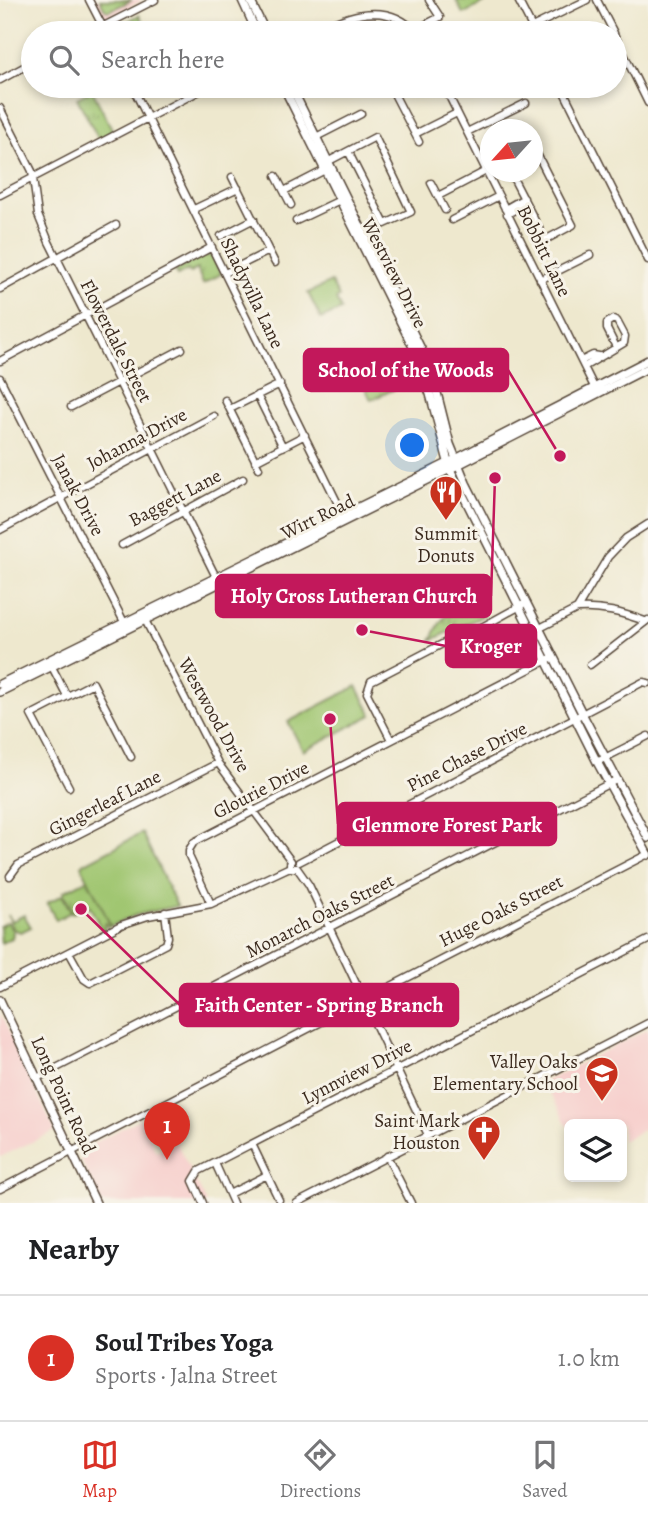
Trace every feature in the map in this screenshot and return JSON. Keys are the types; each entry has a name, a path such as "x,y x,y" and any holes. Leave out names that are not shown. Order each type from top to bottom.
{"main road":[{"path":"242,0 252,21"},
{"path":"250,0 260,21"},
{"name":"Westview Drive","path":"290,98 329,162 427,370 453,464 601,760 644,833 648,854"},
{"name":"Westview Drive","path":"296,98 325,170 340,200 349,209"},
{"name":"Wirt Road","path":"0,684 143,617 453,464 648,363"},
{"name":"Wirt Road","path":"218,580 343,514 453,464"},
{"name":"Wirt Road","path":"0,692 49,662"},
{"name":"Long Point Road","path":"1,1006 96,1203"}],"street":[{"path":"89,0 100,21"},
{"path":"119,21 155,0"},
{"path":"429,0 440,17 434,21"},
{"path":"518,0 529,21"},
{"path":"550,21 587,0"},
{"path":"597,0 608,21"},
{"path":"334,21 357,10 377,7 398,14 405,21"},
{"path":"627,60 648,103"},
{"path":"0,80 21,69"},
{"name":"Shadyvilla Lane","path":"138,98 343,514"},
{"path":"0,194 187,98"},
{"path":"397,98 419,142"},
{"name":"Bobbitt Lane","path":"451,98 480,159"},
{"path":"567,98 648,260"},
{"path":"467,132 526,103"},
{"name":"Flowerdale Street","path":"0,108 32,171 38,215 57,258 218,580"},
{"path":"415,134 457,113"},
{"path":"316,137 361,114"},
{"path":"329,162 348,151 374,137 411,212 384,225 348,151"},
{"path":"515,182 545,240 573,225 543,164"},
{"path":"284,191 325,170"},
{"path":"438,196 480,174"},
{"path":"276,176 291,205"},
{"path":"232,177 275,263"},
{"name":"Bobbitt Lane","path":"492,182 595,390"},
{"path":"431,183 445,210"},
{"path":"194,209 238,188"},
{"path":"452,220 499,196"},
{"path":"296,221 340,200"},
{"path":"506,211 525,201"},
{"path":"221,236 254,219"},
{"path":"0,289 116,225"},
{"path":"0,361 212,247"},
{"path":"225,273 269,251"},
{"path":"540,280 590,255"},
{"path":"582,364 593,355 598,356 616,347"},
{"path":"71,407 183,349"},
{"name":"Janak Drive","path":"0,378 126,625"},
{"path":"230,409 280,384"},
{"path":"257,395 283,447"},
{"path":"225,400 259,468"},
{"name":"Johanna Drive","path":"0,530 214,416"},
{"path":"255,461 305,435"},
{"name":"Baggett Lane","path":"122,545 243,479"},
{"path":"577,610 608,557 625,538 648,524"},
{"path":"391,740 367,693 371,681 523,605"},
{"path":"535,630 577,610 595,608 646,621"},
{"name":"Westwood Drive","path":"143,617 218,763 309,885 428,1135"},
{"path":"590,665 646,621"},
{"name":"Glourie Drive","path":"211,904 189,856 190,846 199,839 550,659"},
{"path":"49,662 67,696"},
{"name":"Pine Chase Drive","path":"0,987 121,925 165,912 211,904 294,865 643,682 648,683"},
{"path":"69,787 31,715 93,683 131,757"},
{"path":"601,760 648,736"},
{"name":"Gingerleaf Lane","path":"10,877 18,865 218,763"},
{"name":"Monarch Oaks Street","path":"37,1078 613,782"},
{"name":"Huge Oaks Street","path":"0,1189 648,854"},
{"path":"69,952 84,979 87,982 94,981 166,944 168,937 165,912"},
{"name":"Lynnview Drive","path":"204,1203 195,1185 194,1177 199,1171 648,940"},
{"path":"296,1203 648,1023"},
{"path":"252,1144 279,1200"},
{"path":"387,1156 411,1203"},
{"path":"215,1163 233,1203"},
{"path":"229,1194 267,1175"}],"shaded area":[{"path":"93,0 143,0 103,21"},
{"path":"0,1013 55,1131 0,1157"},
{"name":"Valley Oaks Elementary School","path":"648,1029 648,1127 627,1138 627,1119 564,1120 544,1082"},
{"path":"141,1118 156,1152 176,1142 207,1203 101,1203 77,1152"}],"green space":[{"path":"100,0 132,0 109,11 105,10"},
{"path":"456,0 490,0 463,14"},
{"path":"139,15 142,21 128,21"},
{"path":"77,98 96,98 114,133 99,140"},
{"path":"204,255 212,256 221,274 203,284 197,269 177,276 175,271"},
{"path":"331,282 339,297 336,299 341,310 321,319 308,293"},
{"path":"394,376 399,387 371,400 364,385 369,389"},
{"path":"476,598 485,615 430,641 445,617"},
{"path":"357,686 372,715 303,751 288,722"},
{"path":"142,833 177,906 136,915 111,926 81,865"},
{"path":"88,879 111,926 108,927 106,923 102,930 89,905 73,913 63,892"},
{"path":"62,895 71,912 56,920 47,903"},
{"path":"8,915 12,921 24,915 31,927 21,932 14,930"},
{"path":"8,922 13,933 12,938 1,943 0,926"}],"place":[{"name":"School of the Woods","path":"560,456"},
{"name":"Holy Cross Lutheran Church","path":"495,478"},
{"name":"Summit Donuts","path":"446,522"},
{"name":"Kroger","path":"362,630"},
{"name":"Glenmore Forest Park","path":"330,719"},
{"name":"Faith Center - Spring Branch","path":"81,909"},
{"name":"Valley Oaks Elementary School","path":"602,1103"},
{"name":"Soul Tribes Yoga","path":"167,1160"},
{"name":"Saint Mark Houston","path":"484,1162"}]}
